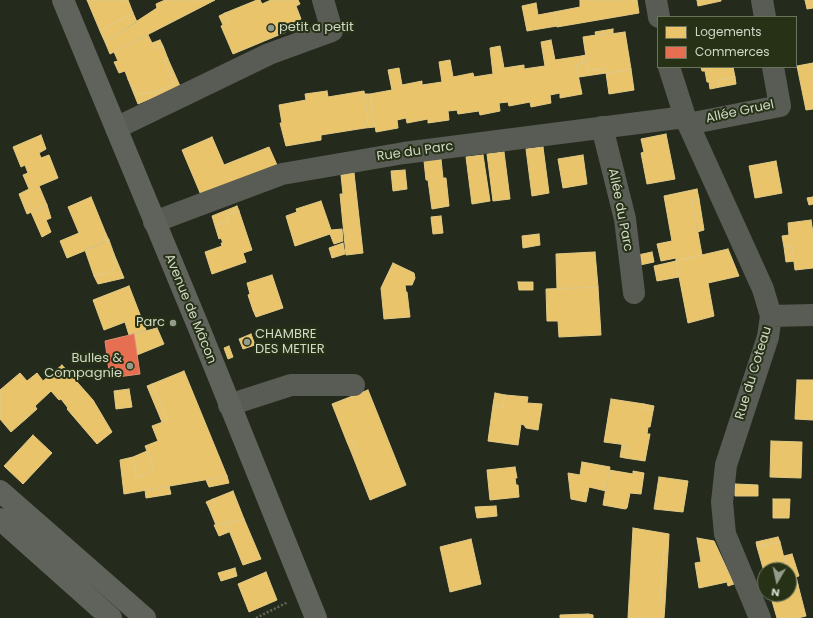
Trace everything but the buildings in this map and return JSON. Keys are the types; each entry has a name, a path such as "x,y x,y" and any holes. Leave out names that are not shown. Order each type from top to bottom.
{"main road":[{"name":"Avenue de Mâcon","path":"63,0 201,333 316,618"},
{"path":"0,490 145,618"},
{"path":"0,519 111,618"}],"street":[{"path":"116,128 269,54 332,30 323,0"},
{"path":"656,0 659,16"},
{"path":"762,0 765,16"},
{"name":"Rue du Coteau","path":"669,68 687,120 763,289 770,316 768,337 726,465 722,502 725,534 760,618"},
{"name":"Allée Gruel","path":"687,120 780,106 774,68"},
{"name":"Rue du Parc","path":"154,222 282,174 404,153 602,128 687,120"},
{"name":"Allée du Parc","path":"602,128 625,219 634,293"},
{"path":"770,316 813,316"},
{"path":"229,405 291,385 354,385"}],"path":[{"path":"256,618 281,606"}],"place":[{"name":"petit a petit","path":"271,28"},
{"name":"Parc","path":"173,323"},
{"name":"CHAMBRE DES METIER","path":"247,342"},
{"name":"Bulles & Compagnie","path":"130,366"}]}
